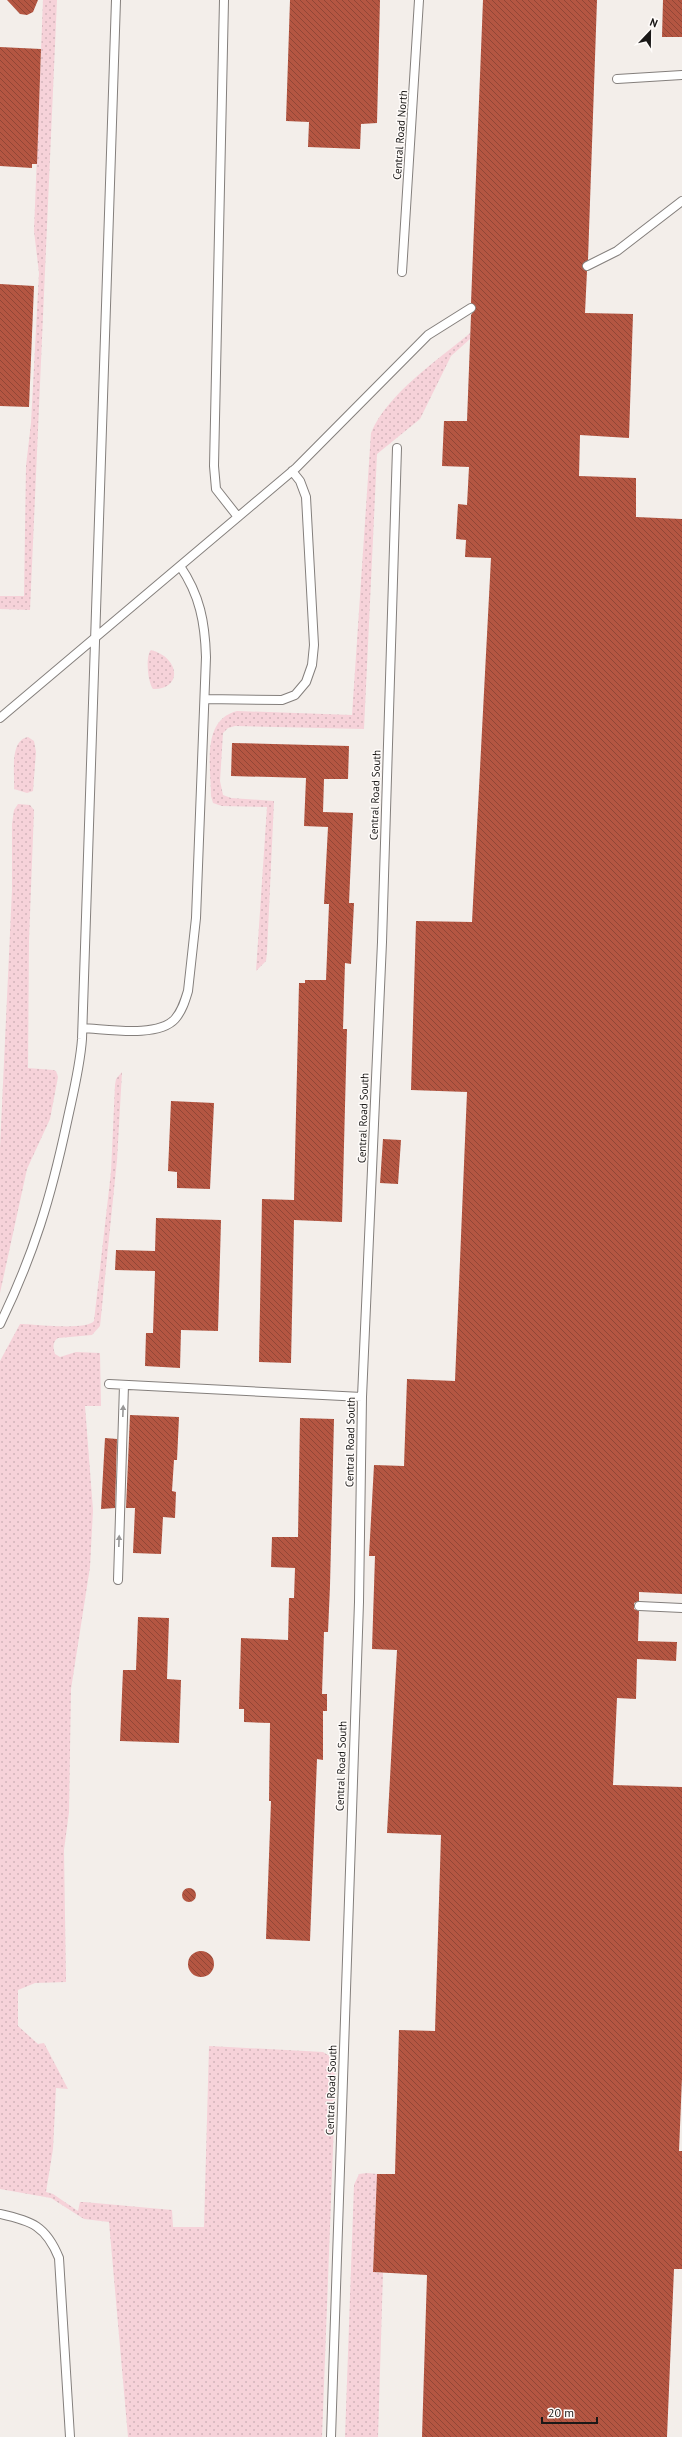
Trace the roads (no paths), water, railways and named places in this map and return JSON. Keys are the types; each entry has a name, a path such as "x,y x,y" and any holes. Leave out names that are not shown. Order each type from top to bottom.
{"lane":[{"path":"0,1324 25,1272 45,1214 79,1065 83,1028 94,638 116,0"},
{"path":"224,0 214,466 216,489 238,517"},
{"name":"Central Road North","path":"402,272 419,0"},
{"path":"617,79 682,75"},
{"path":"587,266 617,251 682,201"},
{"path":"0,718 292,471 428,335 471,308"},
{"name":"Central Road South","path":"331,2437 359,1602 362,1397 382,942 397,448"},
{"path":"205,698 272,700 289,698 300,691 309,675 314,645 306,497 300,481 292,471"},
{"path":"83,1028 145,1030 161,1029 175,1019 185,1003 193,956 195,926 205,698 205,624 194,588 180,566"},
{"path":"109,1384 362,1397"},
{"path":"118,1580 124,1385"},
{"path":"639,1606 682,1608"},
{"path":"0,2214 26,2220 36,2225 51,2240 59,2258 70,2437"}]}
